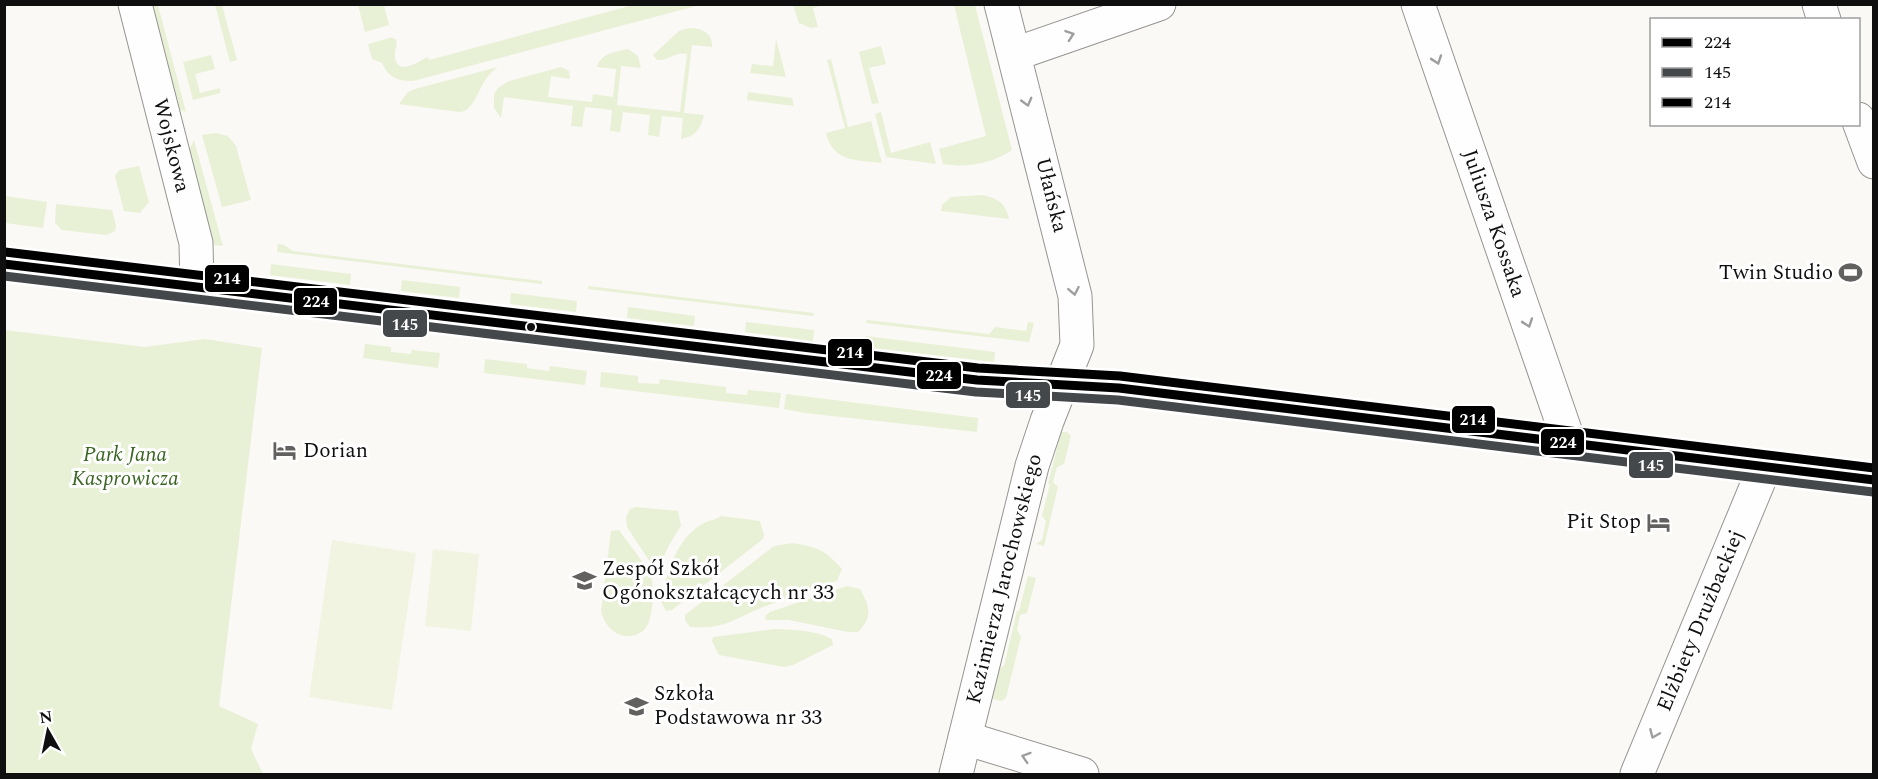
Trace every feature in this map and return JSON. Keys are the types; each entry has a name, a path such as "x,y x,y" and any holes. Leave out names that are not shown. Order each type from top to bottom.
{"street":[{"name":"Wojskowa","path":"135,4 196,243 197,286"},
{"name":"Ułańska","path":"1001,4 1075,296 1077,345 1061,385"},
{"path":"1015,54 1160,4"},
{"name":"Juliusza Kossaka","path":"1418,4 1569,442"},
{"path":"1860,124 1874,162"},
{"path":"4,264 977,380 1119,388 1874,480"},
{"name":"Kazimierza Jarochowskiego","path":"956,774 1032,466 1061,385"},
{"name":"Elżbiety Drużbackiej","path":"1637,774 1765,466"},
{"path":"965,738 1082,774"}],"green space":[{"path":"150,5 158,5 186,112 178,109"},
{"path":"215,5 222,5 237,60 230,62"},
{"path":"358,5 384,5 389,25 365,32"},
{"path":"633,5 700,5 413,81 398,79 391,75 382,63 372,59 368,44 393,37 396,39 397,64 405,67 428,57 429,60"},
{"path":"793,5 824,5 813,8 818,27 811,28 799,23"},
{"path":"954,5 975,5 1012,150 988,162 970,165 943,164 939,149 986,136"},
{"path":"689,28 706,32 712,42 712,47 692,45 684,113 704,115 699,128 690,136 681,139 683,118 662,116 659,137 648,135 650,115 623,112 620,132 610,131 612,110 585,107 582,127 571,126 573,106 504,97 501,118 494,108 494,94 498,88 509,81 561,67 569,71 570,79 551,76 548,97 592,102 593,94 613,97 616,69 597,67 605,56 628,49 638,56 641,68 621,66 617,105 680,112 687,54 683,53 661,60 657,60 653,55 679,31"},
{"path":"776,39 786,77 750,73 752,64 773,66"},
{"path":"881,46 886,64 869,68 879,103 872,104 859,52"},
{"path":"211,55 215,69 195,74 200,93 220,88 220,93 193,100 183,62"},
{"path":"831,59 848,127 871,121 882,163 856,160 840,155 829,143 826,133 845,128 827,60"},
{"path":"498,67 491,72 474,101 465,111 399,104 408,92 415,89"},
{"path":"748,92 792,98 794,106 747,100"},
{"path":"881,112 891,153 930,142 936,164 886,157 875,114"},
{"path":"216,133 228,136 236,146 251,200 222,207 202,135"},
{"path":"194,140 223,246 214,245 189,150"},
{"path":"139,166 149,202 140,213 124,211 115,176 119,170"},
{"path":"982,195 1000,202 1006,209 1009,219 941,211 942,205 951,197"},
{"path":"5,196 47,202 43,228 5,223"},
{"path":"56,204 112,210 115,231 106,235 62,230 55,223"},
{"path":"278,244 293,251 542,281 542,284 277,252"},
{"path":"271,264 351,274 350,285 270,275"},
{"path":"402,280 460,287 459,298 401,291"},
{"path":"588,286 814,313 813,316 588,289"},
{"path":"511,293 577,301 576,312 510,304"},
{"path":"628,307 695,316 694,326 627,318"},
{"path":"867,320 989,334 995,327 1026,331 1028,322 1034,323 1029,342 866,323"},
{"path":"746,322 814,330 813,341 745,332"},
{"name":"Park Jana Kasprowicza","path":"5,330 145,347 205,339 262,348 219,706 258,724 251,749 263,774 5,774"},
{"path":"866,336 995,352 994,362 864,347"},
{"path":"365,344 391,347 391,352 411,354 412,350 440,353 438,368 363,358"},
{"path":"485,359 527,364 527,368 549,371 550,366 587,371 585,385 484,373"},
{"path":"601,372 638,376 638,383 659,384 660,379 726,387 726,393 747,395 748,390 781,393 779,408 600,387"},
{"path":"786,394 978,418 977,432 784,409"},
{"path":"1061,432 1067,432 1071,436 1064,464 1057,467 1053,482 1058,487 1044,546 1036,544 1042,540 1046,521 1042,516"},
{"path":"636,507 678,511 681,526 669,545 659,568 654,568 627,527 626,517 630,509"},
{"path":"721,516 760,521 763,539 672,610 666,611 661,601 674,557 686,537 694,529"},
{"path":"619,530 645,566 652,582 653,597 649,621 643,631 629,636 623,636 611,630 601,611 611,531"},
{"path":"332,540 416,553 392,710 309,697"},
{"path":"792,543 815,548 831,557 842,569 837,581 770,604 728,623 712,627 690,627 685,620 685,615 774,546"},
{"path":"433,549 479,554 471,631 425,626"},
{"path":"1028,576 1036,578 1027,613 1020,615 1017,630 1021,637 1006,698 1001,701 987,697 994,671 1004,666"},
{"path":"847,586 860,589 868,606 868,616 858,632 789,620 766,620 765,616 770,612"},
{"path":"775,629 818,634 832,639 833,645 793,665 784,667 719,655 712,641 713,637"}],"transit line":[{"name":"214","path":"5,252 978,368 1120,376 1874,468"},
{"name":"224","path":"4,264 977,380 1119,388 1874,480"},
{"name":"145","path":"4,276 976,392 1118,400 1873,492"}],"place":[{"name":"Twin Studio","path":"1851,273"},
{"name":"Dorian","path":"285,451"},
{"name":"Pit Stop","path":"1659,522"},
{"name":"Zespół Szkół Ogónokształcących nr 33","path":"584,581"},
{"name":"Szkoła Podstawowa nr 33","path":"636,706"}]}
